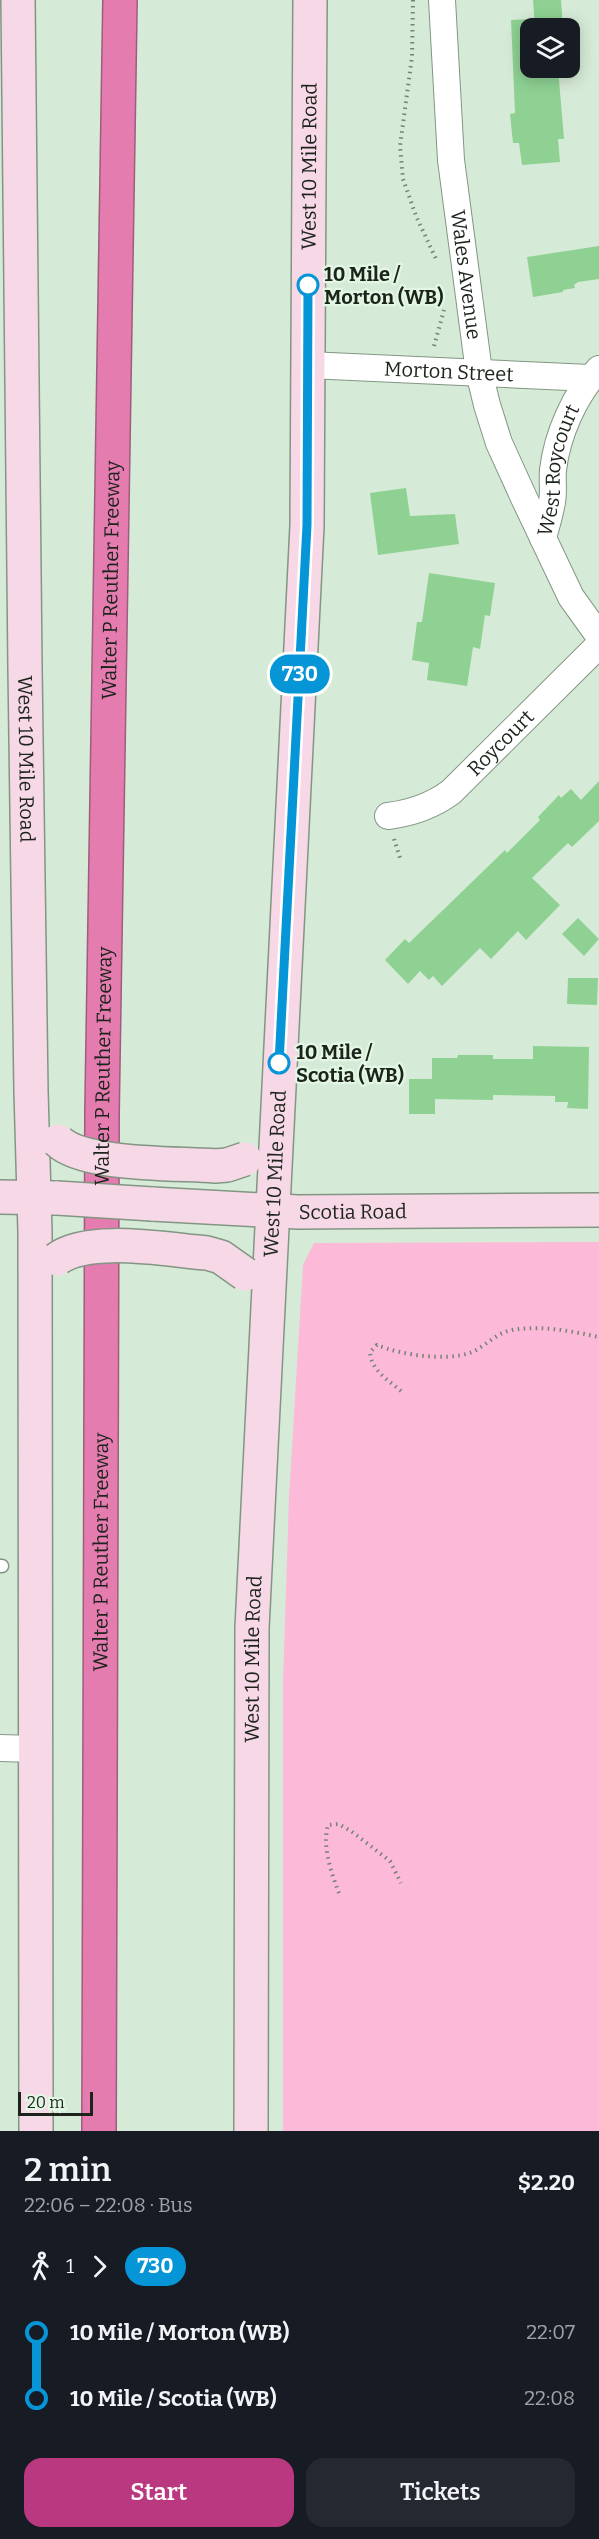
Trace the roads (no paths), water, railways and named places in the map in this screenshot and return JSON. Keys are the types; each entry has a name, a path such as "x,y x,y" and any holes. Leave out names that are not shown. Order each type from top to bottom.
{"highway":[{"name":"Walter P Reuther Freeway","path":"99,2131 102,1113 120,0"}],"main road":[{"name":"West 10 Mile Road","path":"18,0 31,1091 46,1198 34,1296 36,2131"},
{"name":"West 10 Mile Road","path":"251,2131 252,1628 267,1306 258,1210 275,1132 307,525 310,0"},
{"path":"31,1091 45,1125 58,1141 82,1154 112,1159 227,1165 245,1159 269,1142 275,1132"},
{"name":"Scotia Road","path":"0,1197 258,1210 599,1210"},
{"path":"34,1296 45,1270 57,1259 74,1250 97,1245 207,1253 221,1257 245,1274 267,1306"}],"street":[{"name":"Wales Avenue","path":"441,0 451,160 479,372 499,443 543,538"},
{"name":"Morton Street","path":"308,365 595,374"},
{"name":"West Roycourt","path":"595,374 568,419 560,441 553,469 552,502 543,538 571,597 599,636"},
{"name":"Roycourt","path":"388,816 420,810 451,792 599,645"},
{"path":"0,1748 34,1749"}],"place":[{"name":"10 Mile / Morton (WB)","path":"308,285"},
{"name":"10 Mile / Scotia (WB)","path":"279,1063"}]}
